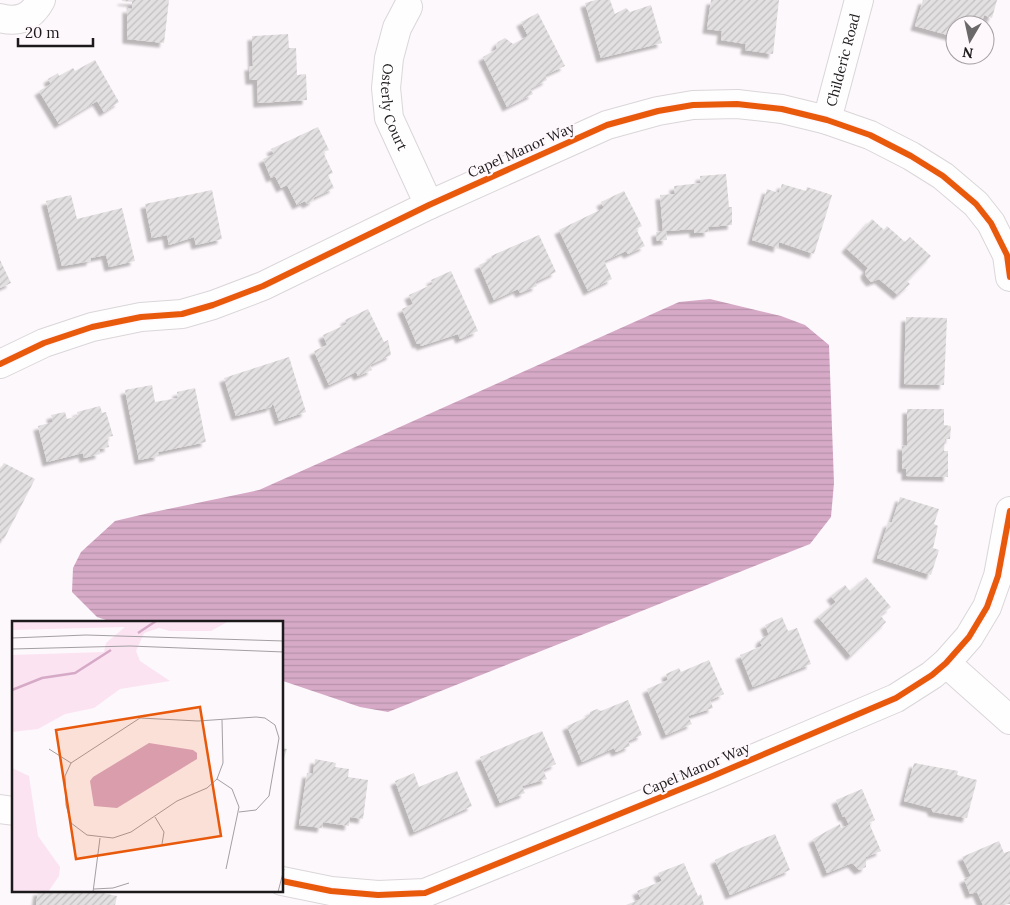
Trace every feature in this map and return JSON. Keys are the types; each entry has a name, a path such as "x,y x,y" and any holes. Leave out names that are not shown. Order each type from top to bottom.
{"street":[{"path":"0,18 9,20 19,19 29,15 41,0"},
{"name":"Childeric Road","path":"827,120 859,0"},
{"name":"Osterly Court","path":"408,7 397,28 388,58 386,88 389,118 429,205"},
{"name":"Capel Manor Way","path":"0,364 44,343 92,328 141,317 182,314 213,305 264,286 429,205 607,126 658,111 693,105 737,104 782,108 827,120 870,135 912,156 943,176 976,204 991,222 1007,255 1010,277"},
{"name":"Capel Manor Way","path":"284,881 341,892 378,895 425,893 699,782 896,698 932,675 946,663 969,637 987,608 998,576 1010,511"},
{"path":"946,663 1010,720"}],"shaded area":[{"path":"710,299 781,316 805,325 829,345 834,483 831,517 810,544 388,712 360,707 284,681 284,621 109,621 97,617 72,592 73,568 81,552 115,521 259,490 679,302"}],"building":[{"path":"122,0 169,0 164,43 127,39 127,8 132,9 132,2"},
{"path":"596,0 610,0 615,14 626,8 630,12 651,5 662,43 601,58 585,3"},
{"path":"711,0 779,0 773,54 745,50 746,44 721,40 722,31 707,29"},
{"path":"923,0 997,0 993,15 945,15 945,34 915,26"},
{"path":"538,13 565,66 545,75 547,80 530,89 533,94 507,107 483,57 497,49 498,42 505,38 513,44 528,36 521,22"},
{"path":"288,34 289,48 296,48 297,75 306,74 307,100 258,103 257,80 250,80 249,66 253,66 252,36"},
{"path":"95,60 119,102 104,112 97,101 59,124 39,91 51,84 48,79 58,73 59,76 73,68 75,71"},
{"path":"318,127 329,150 323,152 333,173 328,175 334,188 313,198 314,200 307,204 305,201 297,205 287,185 281,188 275,176 271,178 263,159 274,154 271,149"},
{"path":"726,174 729,207 732,207 732,225 708,227 709,232 694,233 694,229 666,231 667,240 657,241 656,232 663,231 660,195 675,194 674,186 701,183 700,176"},
{"path":"782,184 806,191 807,187 832,195 814,254 779,242 778,248 752,240 767,189 779,193"},
{"path":"212,190 222,239 196,245 194,237 169,245 167,235 152,238 145,204"},
{"path":"624,191 642,226 636,229 645,246 628,254 626,251 604,261 612,279 588,291 559,230 604,208 601,202"},
{"path":"71,195 77,219 122,208 135,261 109,267 106,255 91,258 91,261 62,266 46,201"},
{"path":"872,219 884,230 887,226 905,242 910,237 931,256 907,281 910,284 898,295 879,279 871,282 865,272 868,268 846,248"},
{"path":"539,235 556,272 535,282 537,286 520,293 518,289 494,300 479,265 492,259 491,256"},
{"path":"0,260 11,283 0,288"},
{"path":"451,271 478,331 460,339 458,334 421,346 420,343 417,344 402,309 413,304 409,295 433,284 431,280"},
{"path":"368,309 384,342 388,340 391,355 370,365 372,370 358,376 356,372 329,385 314,351 327,345 323,335 347,324 345,320"},
{"path":"906,317 947,318 944,385 904,384"},
{"path":"289,357 306,412 279,421 273,403 271,407 236,416 224,378"},
{"path":"152,385 155,402 178,398 177,392 195,388 206,442 158,452 159,456 139,460 125,390"},
{"path":"100,406 102,413 106,412 113,436 107,437 109,447 99,449 100,454 84,458 83,453 47,462 38,426 53,422 51,415 65,412 67,419 78,416 77,412"},
{"path":"907,409 944,409 944,425 951,426 950,439 945,439 944,451 948,451 948,477 906,476 906,469 902,468 902,445 907,446"},
{"path":"4,463 35,479 4,539 0,538 0,469"},
{"path":"900,497 939,509 934,524 938,526 933,548 939,550 931,575 877,558 888,523 892,522"},
{"path":"866,577 891,607 880,615 886,622 851,656 818,617 836,602 831,596 845,585 850,591"},
{"path":"782,617 788,631 797,628 811,664 753,687 740,655 762,646 760,642 762,638 769,635 765,625"},
{"path":"709,660 724,694 710,700 713,708 688,716 692,724 666,735 647,689 668,680 666,674 679,668 681,672"},
{"path":"628,700 642,735 628,741 630,746 616,752 614,748 582,762 567,726 589,716 590,712 597,709 601,711"},
{"path":"542,731 556,764 543,770 547,779 522,786 525,793 500,803 480,757"},
{"path":"315,759 336,763 335,767 349,769 348,777 368,780 363,819 350,817 349,826 323,822 322,828 299,825 307,773 313,774"},
{"path":"914,763 958,771 957,775 977,780 967,818 933,812 931,808 904,801"},
{"path":"457,771 472,806 414,832 395,781 414,773 419,787"},
{"path":"862,789 875,820 869,823 881,851 866,857 866,867 859,870 852,863 827,873 813,839 840,824 841,828 849,825 845,816 843,817 836,800"},
{"path":"775,834 790,870 730,895 715,860"},
{"path":"999,841 1004,853 1010,851 1010,904 983,905 977,892 970,894 964,879 971,876 962,857"},
{"path":"684,863 698,896 701,894 704,905 626,905 641,899 637,891 662,881 658,873"},
{"path":"38,892 98,892 117,896 115,905 36,905"}],"cycle path":[{"path":"0,364 44,343 92,327 141,317 182,314 213,305 263,286 429,205 607,125 658,111 693,105 737,104 782,109 827,120 870,135 911,156 943,176 976,204 991,223 1007,255 1010,277"},
{"path":"284,881 331,891 378,895 425,893 708,778 896,698 932,675 946,663 969,637 987,607 998,576 1010,511"}]}
